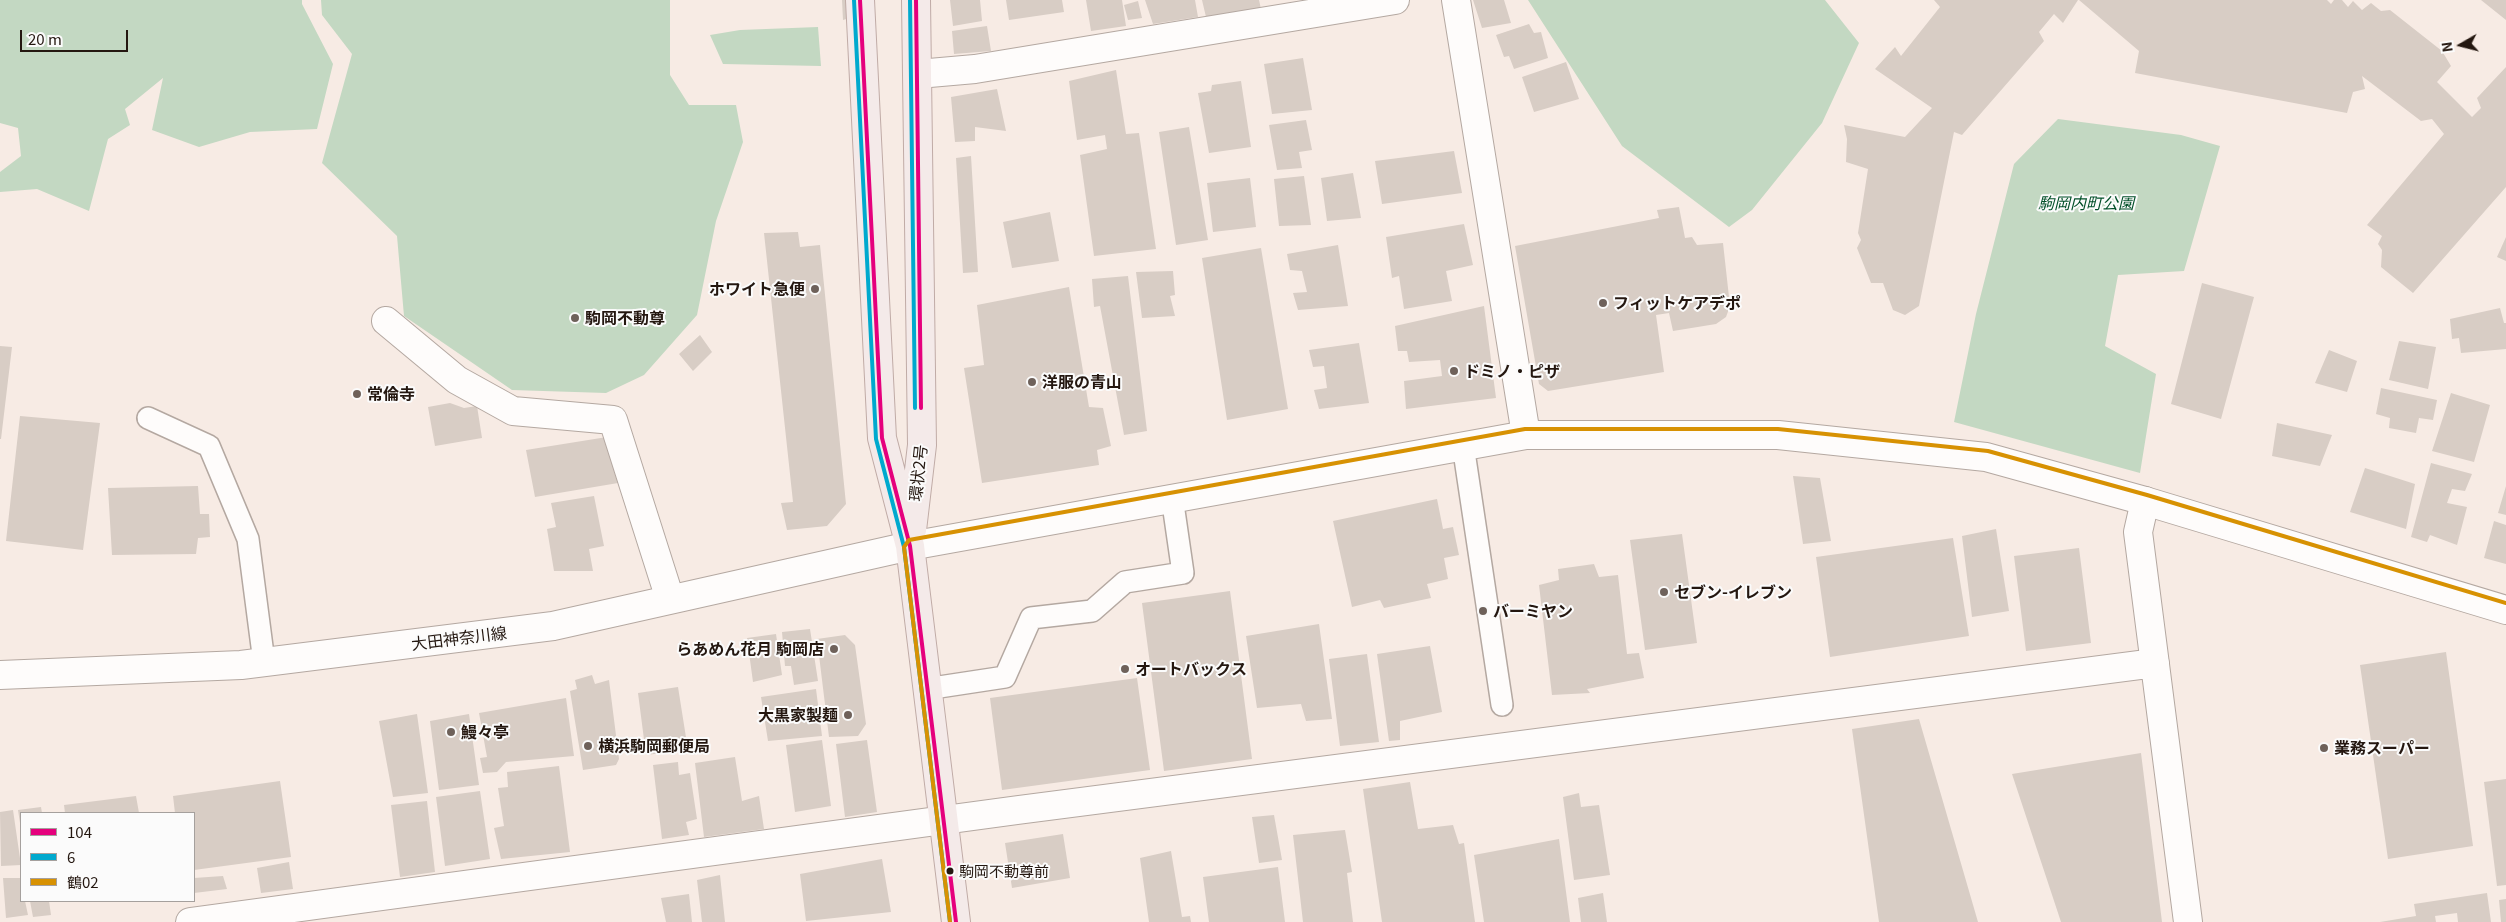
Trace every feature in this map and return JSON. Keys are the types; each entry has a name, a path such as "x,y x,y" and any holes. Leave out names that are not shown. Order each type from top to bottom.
{"main road":[{"name":"環状2号","path":"860,0 882,438 910,546"},
{"name":"環状2号","path":"910,546 922,444 916,0"},
{"path":"910,546 956,922"}],"street":[{"path":"918,74 975,69 1283,8 1396,0"},
{"path":"1456,0 1526,435"},
{"path":"386,321 457,380 513,411 613,420 670,599"},
{"name":"大田神奈川線","path":"0,675 264,662 553,626 910,546 1172,497 1526,435 1778,435 1986,457 2145,501 2506,610"},
{"path":"2145,501 2138,532 2188,922"},
{"path":"190,922 943,820 2155,663"}],"lane":[{"path":"148,418 209,446 248,539 264,662"},
{"path":"1463,445 1502,705"},
{"path":"926,689 1005,677 1031,618 1092,611 1125,582 1182,573 1172,497"}],"green space":[{"path":"0,0 302,0 302,4 333,64 317,129 250,132 199,147 152,130 163,78 125,109 130,125 108,139 89,211 37,189 0,192 0,172 21,156 18,128 0,123"},
{"path":"321,0 670,0 670,75 689,105 736,105 743,142 716,221 697,315 644,375 606,393 512,390 404,316 397,236 322,163 352,54 322,15"},
{"path":"1528,0 1825,0 1859,43 1822,123 1752,210 1729,227 1622,146"},
{"path":"818,27 821,66 723,64 710,35 740,30"},
{"name":"駒岡内町公園","path":"2058,119 2181,135 2220,146 2184,271 2118,275 2105,346 2156,374 2140,473 1954,422 1976,314 2014,164"}],"building":[{"path":"842,0 852,0 853,17 843,20"},
{"path":"950,0 980,0 982,21 953,26"},
{"path":"1006,0 1062,0 1064,12 1009,20"},
{"path":"1086,0 1122,0 1126,26 1091,31"},
{"path":"1145,0 1195,0 1198,17 1153,24"},
{"path":"1202,0 1259,0 1261,9 1206,17"},
{"path":"1473,0 1504,0 1511,23 1482,28"},
{"path":"1934,0 2078,0 2063,23 2054,14 2039,32 2044,41 1962,135 1954,132 1919,306 1905,315 1893,310 1883,283 1871,283 1857,248 1861,240 1858,233 1868,169 1846,162 1847,139 1844,125 1905,137 1932,108 1875,69 1895,47 1901,56 1940,7"},
{"path":"2079,0 2327,0 2331,4 2334,0 2342,0 2348,7 2353,1 2362,10 2371,3 2381,11 2390,10 2442,51 2451,66 2437,82 2472,117 2481,108 2477,98 2506,67 2506,187 2413,293 2381,267 2382,250 2378,244 2382,236 2367,225 2444,134 2432,119 2421,121 2362,76 2365,89 2353,92 2347,113 2135,73 2139,51"},
{"path":"2481,0 2506,0 2506,20"},
{"path":"1138,1 1142,18 1128,20 1124,5"},
{"path":"1529,24 1534,33 1541,32 1548,58 1514,69 1509,56 1504,57 1496,35"},
{"path":"987,26 991,51 954,54 952,31"},
{"path":"1303,58 1312,110 1272,114 1264,64"},
{"path":"1566,62 1579,99 1534,112 1522,77"},
{"path":"1116,70 1126,134 1139,133 1156,249 1094,256 1080,155 1107,149 1105,135 1077,140 1069,81"},
{"path":"1241,81 1251,147 1209,153 1198,93 1211,91 1212,85"},
{"path":"997,89 1006,131 975,127 975,141 955,142 951,97"},
{"path":"1306,120 1312,150 1299,152 1302,168 1277,170 1269,125"},
{"path":"1189,127 1208,240 1176,245 1159,132"},
{"path":"1454,151 1462,193 1382,204 1375,161"},
{"path":"971,156 978,272 963,273 956,158"},
{"path":"1353,173 1361,218 1327,221 1321,178"},
{"path":"1304,176 1311,225 1279,226 1274,179"},
{"path":"1250,178 1256,227 1213,232 1207,183"},
{"path":"1679,207 1685,238 1692,237 1697,245 1723,243 1730,306 1726,317 1716,324 1673,331 1669,313 1656,315 1664,372 1548,391 1539,384 1515,246 1659,218 1657,210"},
{"path":"1050,212 1059,261 1012,268 1003,222"},
{"path":"1464,224 1473,265 1446,271 1452,301 1404,309 1399,276 1392,278 1386,237"},
{"path":"798,232 800,247 820,245 846,504 827,526 787,530 781,503 793,502 764,233"},
{"path":"2506,237 2506,261 2497,257"},
{"path":"1338,245 1348,306 1298,310 1293,293 1307,292 1302,271 1290,270 1287,254"},
{"path":"1261,248 1288,409 1227,420 1202,258"},
{"path":"1173,271 1175,295 1170,296 1175,316 1142,318 1136,272"},
{"path":"1128,276 1147,431 1124,435 1100,306 1094,307 1092,279"},
{"path":"2202,283 2254,297 2221,419 2171,404"},
{"path":"1069,287 1089,407 1103,408 1111,446 1097,450 1099,465 982,483 964,368 984,365 977,305"},
{"path":"1484,306 1496,398 1406,409 1404,381 1442,376 1440,360 1409,362 1407,351 1398,351 1395,326"},
{"path":"2500,308 2504,323 2506,323 2506,349 2461,353 2459,338 2452,339 2450,319"},
{"path":"700,335 712,352 693,371 679,354"},
{"path":"2399,341 2436,347 2428,389 2389,380"},
{"path":"1359,343 1369,403 1319,409 1314,390 1327,388 1324,366 1313,367 1309,350"},
{"path":"0,346 12,347 1,439 0,439"},
{"path":"2329,350 2357,361 2347,392 2315,383"},
{"path":"2381,388 2437,400 2433,420 2419,418 2416,433 2389,428 2390,418 2376,414"},
{"path":"2451,393 2490,405 2474,462 2432,451"},
{"path":"450,403 464,408 477,406 482,438 435,446 428,407"},
{"path":"20,416 100,423 83,550 6,541"},
{"path":"2277,423 2332,435 2320,466 2272,456"},
{"path":"607,437 624,482 535,497 526,450"},
{"path":"2431,463 2472,474 2465,491 2452,489 2447,503 2467,507 2457,545 2430,535 2427,542 2411,537"},
{"path":"2365,468 2415,484 2406,529 2350,512"},
{"path":"1793,476 1820,478 1831,541 1803,544"},
{"path":"198,486 200,514 209,514 210,537 198,538 196,554 112,555 108,488"},
{"path":"2506,486 2506,515 2498,513"},
{"path":"594,496 604,546 589,549 593,571 554,571 547,529 556,527 551,503"},
{"path":"1437,499 1443,529 1453,527 1459,555 1444,558 1448,579 1427,584 1431,598 1384,608 1380,600 1352,607 1333,521"},
{"path":"2494,521 2506,525 2506,564 2484,558"},
{"path":"1996,529 2009,611 1972,617 1962,536"},
{"name":"セブン-イレブン","path":"1682,534 1697,643 1645,650 1630,540"},
{"path":"1953,538 1969,636 1830,657 1816,557"},
{"path":"2079,548 2091,643 2026,651 2014,556"},
{"path":"1594,564 1599,577 1618,575 1627,654 1639,653 1644,678 1587,689 1590,693 1552,695 1539,585 1559,580 1558,569"},
{"path":"1230,591 1252,759 1164,771 1142,603"},
{"path":"1319,624 1332,719 1306,721 1301,704 1257,708 1246,636"},
{"path":"810,629 818,681 794,685 791,666 785,666 782,632"},
{"path":"776,634 782,675 753,682 747,638"},
{"path":"845,635 855,645 866,724 858,736 829,737 817,639"},
{"path":"1430,646 1442,712 1400,721 1400,740 1389,741 1377,654"},
{"path":"2446,652 2473,846 2388,859 2360,665"},
{"path":"1367,654 1379,742 1340,746 1329,659"},
{"path":"592,675 595,684 609,680 619,759 616,765 583,770 570,691 577,689 575,680"},
{"path":"1137,678 1150,770 1002,790 990,698"},
{"path":"678,687 688,750 646,755 638,693"},
{"path":"816,689 822,736 768,741 761,697"},
{"path":"566,698 574,756 506,762 497,772 483,773 480,758 487,757 479,713"},
{"path":"417,714 428,793 393,797 379,721"},
{"path":"469,714 479,785 439,790 430,721"},
{"path":"1919,719 1978,922 1879,922 1852,729"},
{"path":"822,740 831,806 795,812 786,745"},
{"path":"867,740 877,812 845,817 836,744"},
{"path":"2141,753 2162,922 2061,922 2012,774"},
{"path":"735,757 742,801 759,796 764,829 704,837 695,763"},
{"path":"678,762 679,775 690,773 697,819 686,822 689,835 662,839 653,765"},
{"path":"559,766 570,852 501,859 494,828 504,826 498,788 508,787 507,772"},
{"path":"2506,779 2506,885 2497,886 2484,782"},
{"path":"280,781 291,857 195,870 195,812 175,812 173,796"},
{"path":"1410,782 1418,829 1453,825 1459,844 1464,843 1475,922 1382,922 1363,789"},
{"path":"480,791 490,859 445,866 436,797"},
{"path":"1579,793 1581,807 1599,805 1610,875 1574,880 1563,797"},
{"path":"136,796 139,812 65,812 64,805"},
{"path":"427,801 435,872 400,877 391,805"},
{"path":"41,807 42,812 20,812 20,823 18,810"},
{"path":"13,810 20,865 1,866 0,812"},
{"path":"1274,815 1282,860 1259,863 1252,817"},
{"path":"1345,830 1352,872 1347,873 1353,922 1303,922 1293,835"},
{"path":"1063,834 1070,878 1012,888 1005,843"},
{"path":"1559,839 1570,922 1484,922 1474,855"},
{"path":"1171,851 1182,917 1190,916 1191,922 1149,922 1140,858"},
{"path":"882,859 891,912 806,921 800,874"},
{"path":"289,862 293,889 261,893 257,868"},
{"path":"1278,867 1285,922 1209,922 1203,877"},
{"path":"720,875 725,922 702,922 697,880"},
{"path":"223,876 227,889 195,893 195,878"},
{"path":"3,878 20,878 20,902 25,902 28,915 6,918"},
{"path":"1603,893 1607,922 1581,922 1578,898"},
{"path":"2487,893 2491,922 2458,922 2457,913 2435,916 2436,922 2380,922 2416,916 2414,904"},
{"path":"689,894 692,922 666,922 661,898"},
{"path":"2506,899 2506,922 2501,922 2499,900"},
{"path":"30,902 49,902 51,915 33,917"}],"transit line":[{"name":"6","path":"854,0 876,439 904,547 950,922"},
{"name":"104","path":"860,0 882,438 910,546 956,922"},
{"name":"6","path":"910,0 915,408"},
{"name":"104","path":"916,0 921,408"},
{"name":"鶴02","path":"950,922 904,547 909,540 1525,429 1778,429 1988,451 2147,495 2506,603"}],"place":[{"name":"ホワイト急便","path":"815,289"},
{"name":"フィットケアデポ","path":"1603,303"},
{"name":"駒岡不動尊","path":"575,318"},
{"name":"ドミノ・ピザ","path":"1454,371"},
{"name":"洋服の青山","path":"1032,382"},
{"name":"常倫寺","path":"357,394"},
{"name":"セブン-イレブン","path":"1664,592"},
{"name":"バーミヤン","path":"1483,611"},
{"name":"らあめん花月 駒岡店","path":"834,649"},
{"name":"オートバックス","path":"1125,669"},
{"name":"大黒家製麺","path":"848,715"},
{"name":"鰻々亭","path":"451,732"},
{"name":"横浜駒岡郵便局","path":"588,746"},
{"name":"業務スーパー","path":"2324,748"},
{"name":"駒岡不動尊前","path":"950,871"}]}
